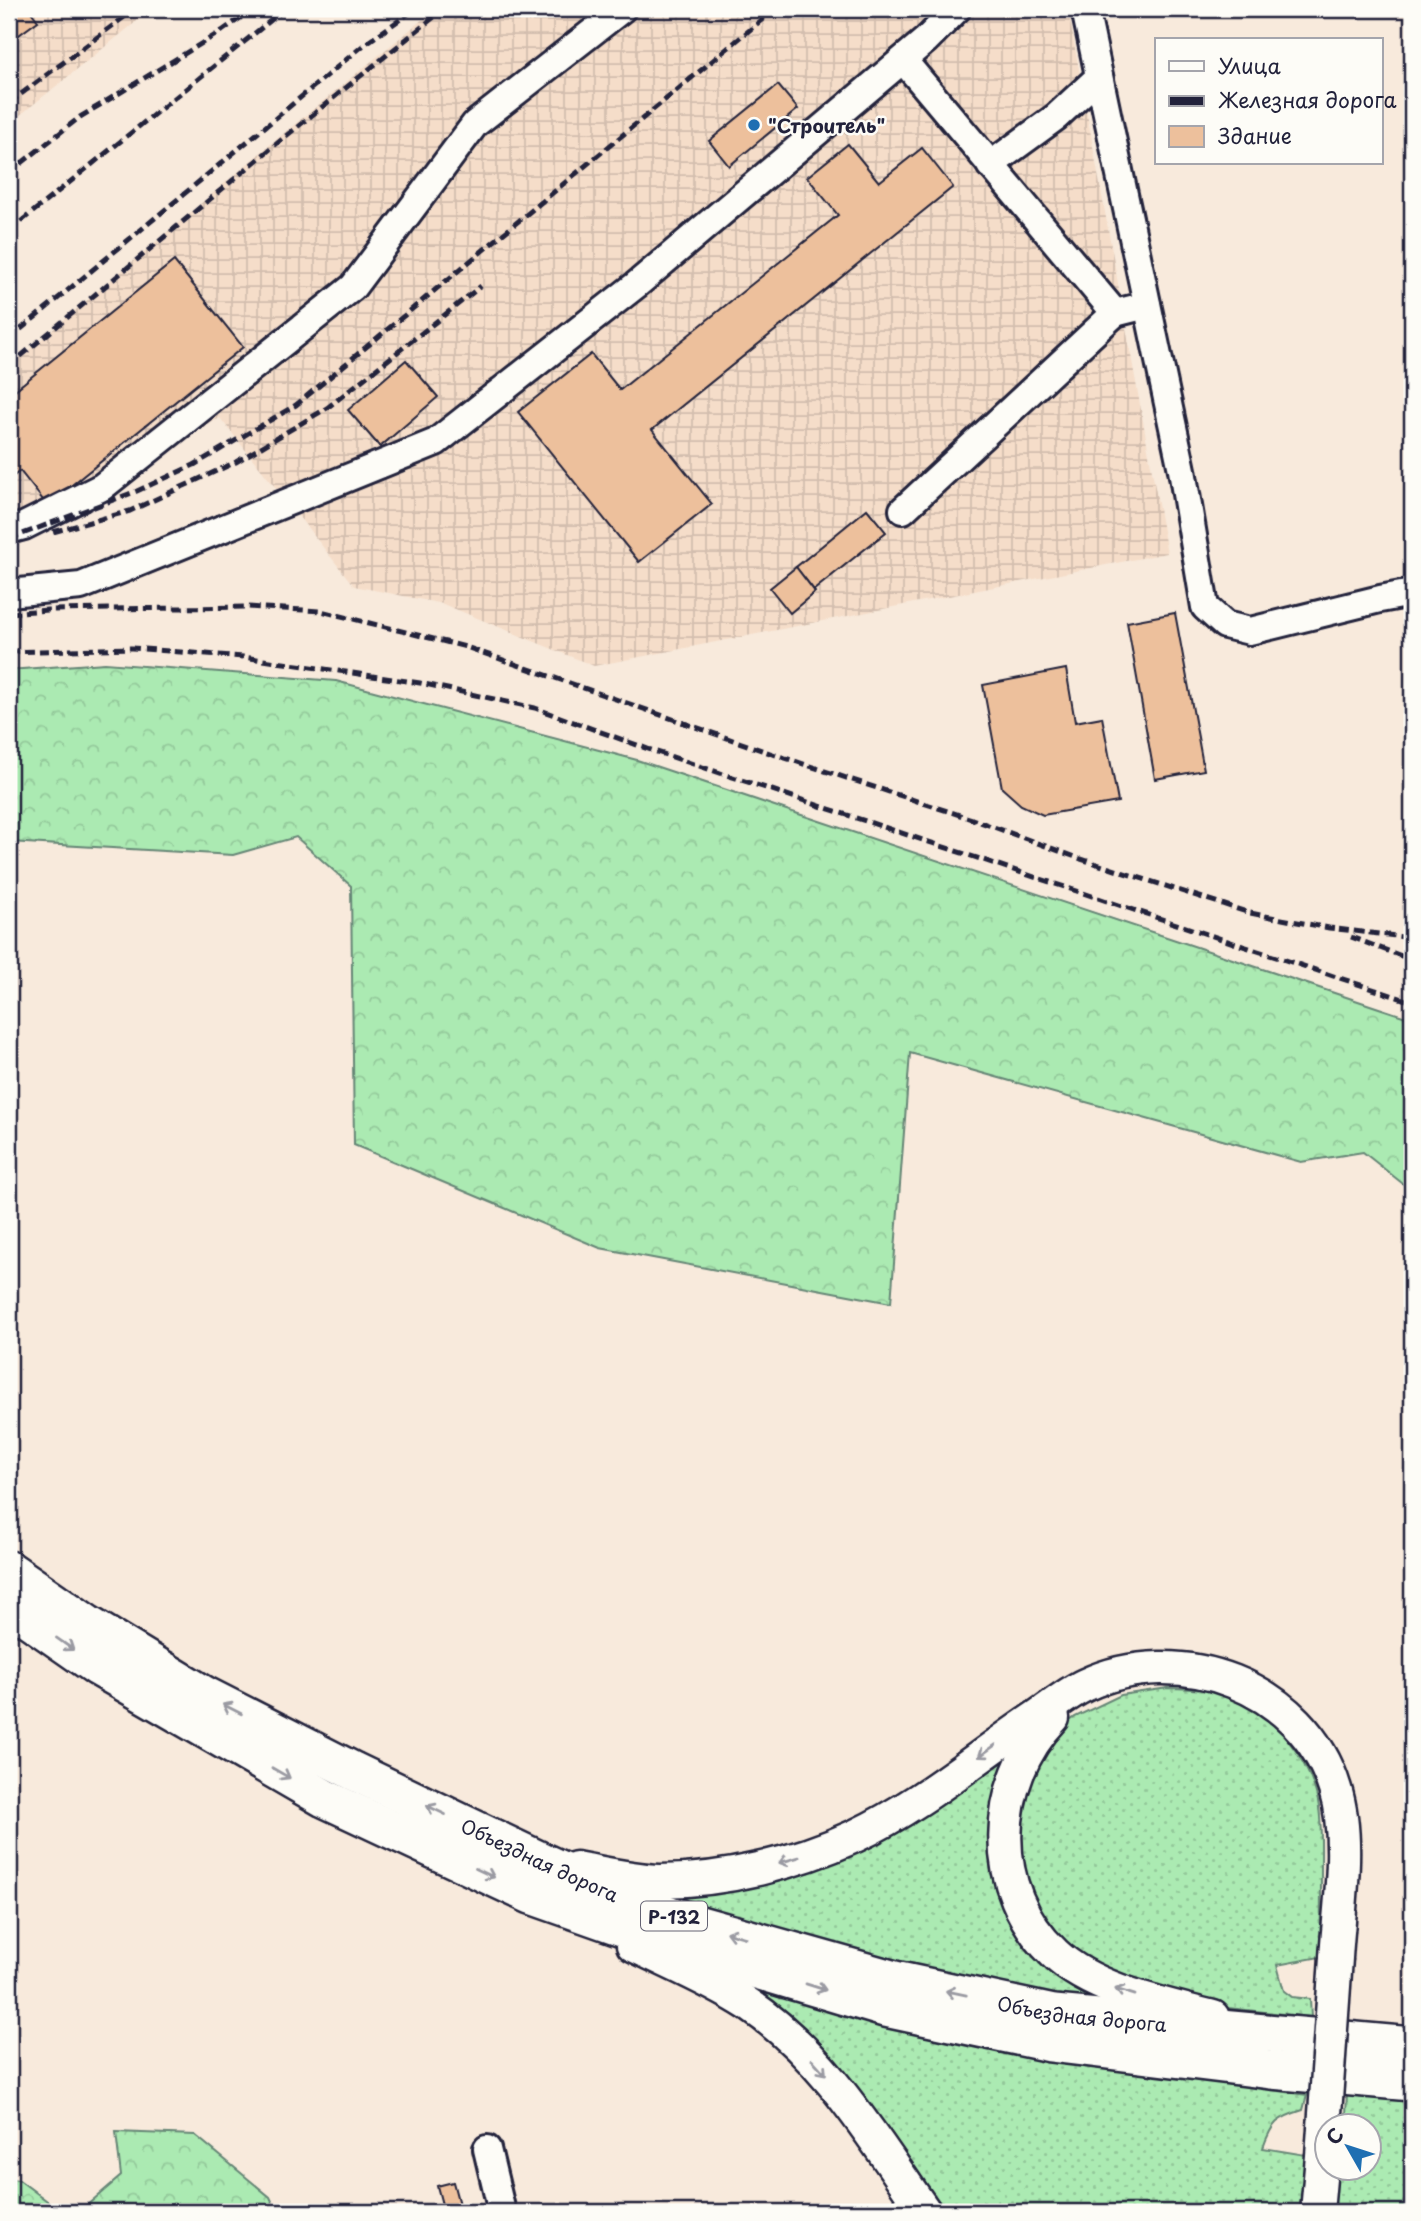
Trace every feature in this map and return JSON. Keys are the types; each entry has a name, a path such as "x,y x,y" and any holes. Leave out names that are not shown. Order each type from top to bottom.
{"highway":[{"name":"Объездная дорога","path":"9,1570 87,1624 204,1695 366,1777 539,1879 673,1945 885,2008 1050,2043 1271,2070 1412,2082"},
{"name":"Объездная дорога","path":"9,1605 98,1667 324,1798 539,1879 632,1902 693,1923 895,1980 1055,2014 1412,2046"}],"main road":[{"path":"539,1879 657,1881 719,1875 793,1859 855,1836 919,1801 996,1744 1084,1685 1132,1669 1154,1667 1197,1670 1237,1682 1275,1704 1307,1736 1320,1754 1336,1790 1342,1823 1336,1958 1317,2212"},
{"path":"1084,1685 1031,1744 1015,1775 1010,1794 1004,1843 1015,1894 1028,1919 1055,1955 1092,1979 1114,1989 1184,2010 1286,2035"},
{"path":"539,1879 747,2004 793,2040 832,2081 925,2212"}],"street":[{"path":"9,530 24,526 102,487 353,287 475,124 622,9"},
{"path":"9,593 81,586 436,442 636,285 903,60 957,9"},
{"path":"1085,9 1182,470 1205,607 1225,625 1250,631 1380,598 1412,593"},
{"path":"903,60 1115,313"},
{"path":"990,165 1056,117 1099,78"},
{"path":"903,510 1115,313 1147,305"},
{"path":"487,2149 502,2212"}],"shaded area":[{"path":"9,9 152,9 9,124"},
{"path":"435,9 1068,9 1167,553 594,666 443,604 354,586 220,418 32,519 9,523 9,367 266,148"}],"green space":[{"path":"105,663 336,681 637,760 1412,1019 1412,1191 1363,1152 1301,1162 910,1053 891,1303 600,1248 354,1145 351,886 296,837 233,855 9,842 9,670"},
{"path":"1168,1688 1211,1692 1250,1706 1277,1727 1307,1770 1318,1801 1320,1817 1320,1957 1277,1965 1284,1991 1292,1997 1310,1999 1311,2017 1228,2008 1186,1999 1137,1985 1079,1957 1049,1929 1018,1868 1022,1790 1060,1729 1075,1717 1121,1695"},
{"path":"1011,1750 996,1802 989,1855 998,1896 1010,1923 1027,1946 1048,1963 1164,2014 1004,1989 853,1951 649,1892 692,1893"},
{"path":"739,1985 863,2021 1061,2060 1307,2095 1303,2110 1277,2122 1269,2132 1263,2148 1306,2155 1302,2212 945,2212 891,2133 829,2056"},
{"path":"1347,2092 1412,2096 1412,2212 1333,2212 1336,2182 1382,2182 1382,2112 1346,2112"},
{"path":"116,2132 195,2135 270,2197 277,2212 79,2212 121,2176"},
{"path":"9,2179 19,2180 62,2212 9,2212"}],"building":[{"path":"20,9 29,9 38,21 16,37 9,27 9,17"},
{"name":"\"Строитель\"","path":"778,85 798,109 729,166 709,141"},
{"path":"848,144 879,182 922,148 953,187 652,430 712,504 639,562 518,412 591,354 620,390 838,215 807,177"},
{"path":"174,261 243,347 47,505 20,471 9,480 9,395"},
{"path":"406,360 438,397 380,447 348,410"},
{"path":"867,509 886,532 814,590 796,567"},
{"path":"796,567 815,592 790,613 770,588"},
{"path":"1175,613 1204,770 1155,779 1127,622"},
{"path":"1066,669 1075,722 1102,717 1118,802 1043,815 1021,805 1002,788 983,685"},
{"path":"453,2182 461,2212 444,2212 437,2186"}],"railway":[{"path":"9,103 135,9"},
{"path":"9,173 80,117 222,31 253,9"},
{"path":"9,231 285,9"},
{"path":"9,339 365,44 415,9"},
{"path":"9,366 444,9"},
{"path":"9,539 137,491 194,465 296,405 775,9"},
{"path":"53,532 130,511 236,462 327,408 481,286"},
{"path":"9,613 247,607 321,611 466,647 773,754 972,819 1081,859 1250,913 1329,928 1412,938"},
{"path":"9,652 132,648 243,657 420,683 535,708 648,749 1412,1002"},
{"path":"1351,937 1412,960"}],"place":[{"name":"\"Строитель\"","path":"754,125"}]}
